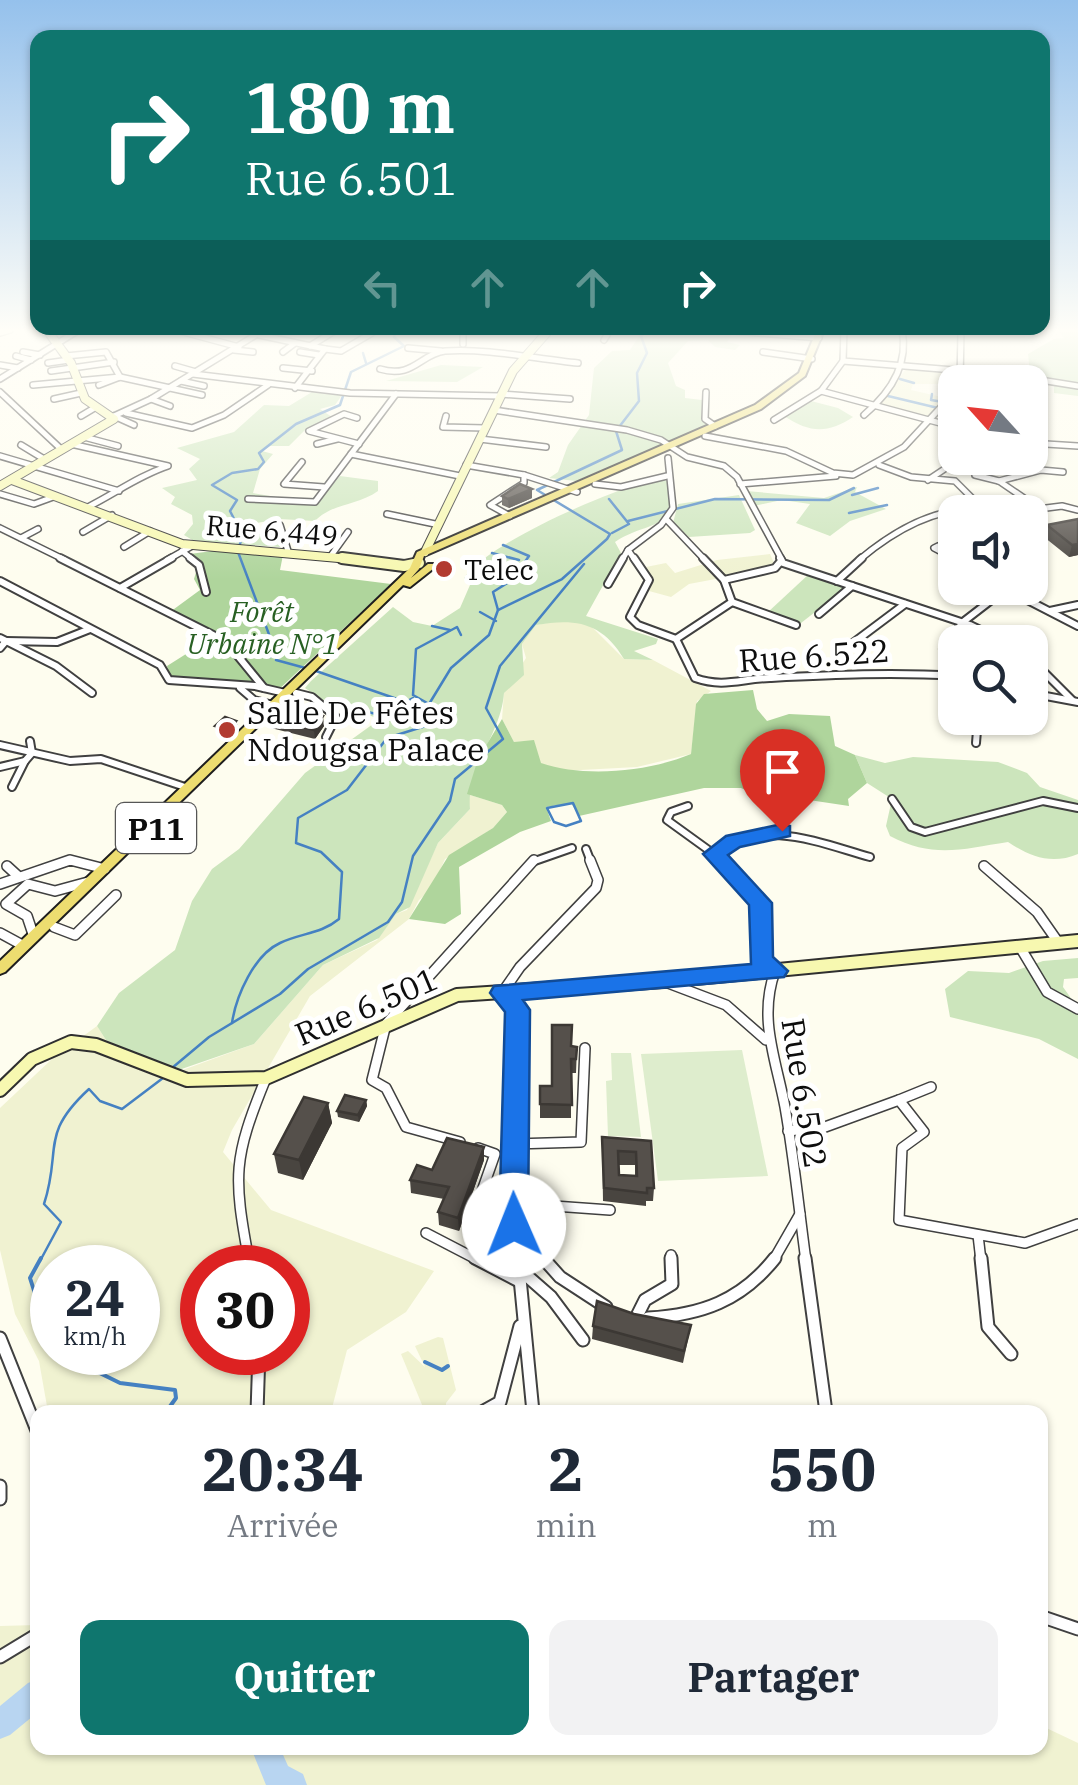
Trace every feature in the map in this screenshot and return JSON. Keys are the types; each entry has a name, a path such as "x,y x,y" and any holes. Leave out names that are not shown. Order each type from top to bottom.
{"main road":[{"path":"439,555 574,491 665,457 740,413"},
{"path":"418,564 431,566 439,555 510,516 754,413"},
{"name":"P11","path":"0,980 314,670 418,564 416,557 439,555"},
{"name":"P11","path":"314,670 431,566"},
{"name":"P11","path":"0,969 273,705 290,693"}],"street":[{"path":"22,413 60,449"},
{"path":"81,416 86,413"},
{"path":"108,413 134,424"},
{"path":"60,497 51,495 34,504 0,490 60,449 125,413"},
{"path":"127,413 192,428 226,413"},
{"path":"248,499 316,502 382,413"},
{"path":"439,555 435,524 492,413"},
{"path":"525,413 627,430 724,466 740,484 781,561 969,625"},
{"path":"705,413 705,418 715,426"},
{"path":"774,420 785,413"},
{"path":"906,413 938,421"},
{"path":"357,418 344,414 309,431 359,444"},
{"path":"740,484 840,476 879,465 938,414"},
{"path":"446,416 444,427 485,428"},
{"path":"705,436 799,454 840,476"},
{"path":"84,437 118,446"},
{"path":"317,444 341,438"},
{"path":"480,438 546,447"},
{"path":"71,444 168,466 151,475 134,477 120,491 88,507"},
{"path":"1048,444 1078,446"},
{"path":"21,445 56,470 120,491"},
{"path":"799,454 810,446"},
{"path":"351,454 460,476"},
{"path":"0,456 41,461"},
{"path":"608,584 628,550 666,518 676,494 665,457"},
{"path":"118,466 132,459"},
{"path":"302,462 284,484 324,487"},
{"path":"466,465 537,479 574,491"},
{"path":"879,465 928,480 956,482 969,495"},
{"path":"999,481 1041,470 1062,472"},
{"path":"928,480 938,473"},
{"path":"151,475 158,483"},
{"path":"975,475 999,481 1020,495"},
{"path":"596,484 621,487 668,476"},
{"path":"510,516 490,505 524,479"},
{"name":"Rue 6.449","path":"12,480 192,546 288,551 404,566 418,564"},
{"path":"1048,507 1071,506 1078,510"},
{"path":"387,514 435,524"},
{"path":"83,532 112,516"},
{"path":"666,518 724,580 775,568 781,561"},
{"path":"837,580 876,545 908,526 938,519"},
{"path":"280,525 288,551"},
{"path":"0,528 234,650 264,688"},
{"path":"1048,530 1062,529"},
{"path":"21,538 38,530"},
{"path":"124,546 150,531"},
{"path":"330,557 348,532"},
{"path":"120,588 192,546"},
{"path":"938,546 934,548 938,550"},
{"path":"628,550 648,580 630,618 638,625 676,639"},
{"path":"182,551 199,565 206,592"},
{"name":"Rue 6.522","path":"724,580 732,602 676,639 694,678 715,687 774,678 938,676"},
{"path":"0,581 160,665 169,680 264,688 312,697 336,718 326,736"},
{"path":"819,614 852,586"},
{"path":"732,602 796,624"},
{"path":"849,646 906,604"},
{"path":"961,625 984,605"},
{"path":"1038,605 1078,626"},
{"path":"1050,611 1078,605"},
{"path":"2,642 57,642 90,629"},
{"path":"2,642 56,666 92,693"},
{"path":"1048,675 1075,701"},
{"path":"240,688 254,700 273,705"},
{"path":"1048,696 1075,701"},
{"path":"976,744 977,735"},
{"path":"30,740 32,753"},
{"path":"0,745 83,761 101,759 188,788"},
{"path":"83,761 91,750"},
{"path":"12,786 32,753"},
{"path":"0,767 24,761"},
{"path":"892,799 911,827 925,832 1042,802 1078,808"},
{"path":"688,806 671,812 667,820 693,843 714,854 760,903 761,961 776,971"},
{"path":"714,854 733,842 775,830 870,858"},
{"path":"572,848 537,857 386,1024 372,1080 386,1088 406,1127 495,1154 476,1208 514,1225 578,1292 636,1318 701,1312 736,1299 780,1255 800,1214"},
{"path":"533,1405 521,1320 512,1203 517,1010 502,993 520,967 596,888 598,880 586,849"},
{"path":"0,884 76,859 104,869"},
{"path":"7,866 19,877"},
{"path":"984,866 1029,904 1058,942"},
{"path":"0,933 29,941 28,916 6,904 28,884 54,891 93,880"},
{"path":"54,928 75,935 116,894"},
{"name":"Rue 6.501","path":"0,1090 32,1059 60,1045 84,1042 201,1083 266,1078 457,995 664,981 1078,941"},
{"path":"1020,947 1047,992 1078,1009"},
{"name":"Rue 6.502","path":"776,971 766,1006 769,1044 788,1131 825,1405"},
{"path":"664,981 726,1005 769,1044"},
{"path":"514,1144 580,1144 585,1048"},
{"path":"246,1245 236,1192 240,1142 266,1078"},
{"path":"788,1131 825,1127 931,1086"},
{"path":"900,1100 924,1132 902,1148 899,1220 1025,1244 1078,1224"},
{"path":"512,1203 610,1210"},
{"path":"426,1232 539,1284 583,1340"},
{"path":"978,1235 988,1327 1010,1354"},
{"path":"636,1318 645,1300 672,1284 672,1256"},
{"path":"495,1405 500,1402 521,1320"},
{"path":"0,1338 30,1413"},
{"path":"257,1405 258,1375"},
{"path":"0,1486 0,1500"},
{"path":"1048,1619 1078,1629"},
{"path":"0,1657 30,1639"}],"green space":[{"name":"Forêt Urbaine N°1","path":"255,413 326,413 332,417 305,430 289,446 270,446 262,451 273,454 260,469 253,493 316,504 340,476 378,481 378,491 329,511 315,521 279,519 246,525 247,534 276,533 280,547 194,541 184,535 193,524 192,515 171,504 175,497 162,488 197,480 189,469 200,459 177,448 234,432"},
{"path":"705,413 707,426 576,481 549,478 558,472 568,445 589,415"},
{"path":"847,413 853,417 819,429 802,426 784,416"},
{"path":"910,413 936,413 932,419"},
{"path":"657,478 667,481 670,498 664,517 615,542 621,553 586,616 658,639 656,644 634,651 653,660 624,659 606,637 586,626 563,622 536,625 522,644 524,675 504,693 497,723 478,765 470,809 438,843 410,907 396,914 379,938 323,965 254,1044 170,1073 106,1040 97,1026 119,993 175,950 192,901 212,869 239,849 305,773 380,719 321,699 305,688 311,681 393,607 413,622 432,626 460,608 470,585 464,578 499,548 583,505"},
{"path":"857,487 855,492 886,509 850,521 830,536 796,523 810,504 782,500 754,506 746,491 824,498"},
{"path":"739,495 755,530 750,533 689,537 673,523 678,504"},
{"name":"Forêt Urbaine N°1","path":"228,549 283,555 280,570 391,584 275,693 170,680 167,666 205,642 203,630 170,612 200,590 194,579 197,569 182,555"},
{"path":"770,554 774,563 758,571 689,584 671,597 649,591 652,579 646,567 666,563 675,573 717,560"},
{"path":"809,574 847,587 801,623 767,613"},
{"path":"570,619 592,627 624,659 653,660 711,691 697,701 691,754 637,767 562,771 540,763 534,741 514,742 502,719 504,693 526,658 522,644 536,625"},
{"path":"753,690 757,709 767,721 789,714 830,716 835,746 855,755 867,783 848,799 849,806 809,800 784,807 741,788 704,788 579,816 571,803 546,807 551,821 520,832 459,867 461,914 445,924 409,919 449,855 493,828 507,812 502,805 467,794 478,759 502,719 514,742 534,740 541,763 577,770 636,769 691,754 696,704 704,694"},
{"path":"855,755 885,763 913,757 998,762 1027,773 1040,787 1078,800 1078,854 1042,858 1008,842 935,850 890,836 886,826 892,799 867,783"},
{"path":"467,794 502,805 507,812 493,828 445,859 432,888 419,900 409,919 310,996 223,1152 271,1210 434,1271 406,1312 347,1350 333,1405 47,1405 41,1375 160,1375 160,1245 30,1245 30,1343 15,1314 0,1250 0,1108 52,1059 97,1026 106,1040 180,1071 254,1044 323,965 377,940 396,914 407,910 438,843 470,809"},
{"path":"1078,958 1078,978 1064,979 1063,987 1078,1008 1078,1059 1039,1039 950,1017 945,989 968,971 1009,973 1043,961"},
{"path":"742,1050 768,1176 658,1181 641,1054"},
{"path":"611,1053 631,1053 641,1137 608,1136 606,1081 612,1080"},
{"path":"443,1338 456,1390 446,1405 422,1405 401,1354 408,1351 425,1367 415,1346"},
{"path":"30,1625 30,1755 1048,1755 1048,1729 1078,1743 1078,1785 0,1785 0,1626"}],"building":[{"path":"520,484 532,489 508,499 502,496"},
{"path":"1078,519 1078,544 1072,545 1048,525"},
{"path":"290,701 299,704 295,707 323,716 314,730 270,719"},
{"path":"225,717 236,721 226,730 215,726"},
{"path":"552,1025 572,1025 571,1046 577,1047 576,1059 571,1059 572,1105 540,1104 540,1086 552,1086"},
{"path":"345,1095 366,1100 358,1115 337,1111"},
{"path":"304,1097 328,1103 299,1160 274,1154"},
{"path":"602,1137 651,1141 654,1188 647,1188 647,1193 604,1188","holes":["618,1151 636,1152 637,1176 619,1175"]},
{"path":"447,1138 484,1147 458,1218 438,1212 449,1187 410,1180 417,1165 432,1170"},
{"path":"597,1301 634,1314 691,1325 684,1351 593,1326"}],"waterway":[{"path":"240,544 242,534 230,511 237,500 212,485 232,473 258,469 264,462 259,453 296,424 321,413"},
{"path":"498,610 562,579 607,539 610,534 537,490 622,450 616,431 630,413"},
{"path":"628,521 715,499 829,500 854,488"},
{"path":"852,495 878,488"},
{"path":"609,499 629,524 612,533"},
{"path":"849,513 887,505"},
{"path":"498,610 493,592 512,580 529,556 503,545"},
{"path":"238,552 270,637 270,657"},
{"path":"492,553 519,560"},
{"path":"172,1068 209,1037 280,994 308,969 388,922 402,902 413,856 450,801 455,779 503,739 486,708 500,666 584,564"},
{"path":"494,620 498,610"},
{"path":"480,612 494,620"},
{"path":"426,709 451,668 489,635 494,620"},
{"path":"432,626 450,630"},
{"path":"429,704 413,695 416,649 457,627 461,635"},
{"path":"276,660 309,669"},
{"path":"316,671 406,702"},
{"path":"406,702 413,698"},
{"path":"363,711 381,715 406,702"},
{"path":"406,702 426,709"},
{"path":"232,1023 242,989 262,957 280,943 325,928 339,919 342,872 321,852 296,843 298,818 347,790 387,738 432,724 426,709"},
{"path":"573,803 581,821 566,826 554,822 547,808 573,803"},
{"path":"49,1245 61,1222 44,1204 54,1143 63,1119 89,1089 100,1101 122,1109 163,1078"},
{"path":"425,1362 442,1370 448,1366"},
{"path":"104,1375 120,1383 175,1390 176,1398 171,1405"},
{"path":"0,1725 30,1700"},
{"path":"269,1755 277,1776 292,1785"}],"place":[{"name":"Telec","path":"444,569"},
{"name":"Salle De Fêtes Ndougsa Palace","path":"227,730"}],"route":[{"path":"514,1225 517,1010 502,993 776,971 761,961 764,917 760,903 714,854 733,842 782,831"}]}
